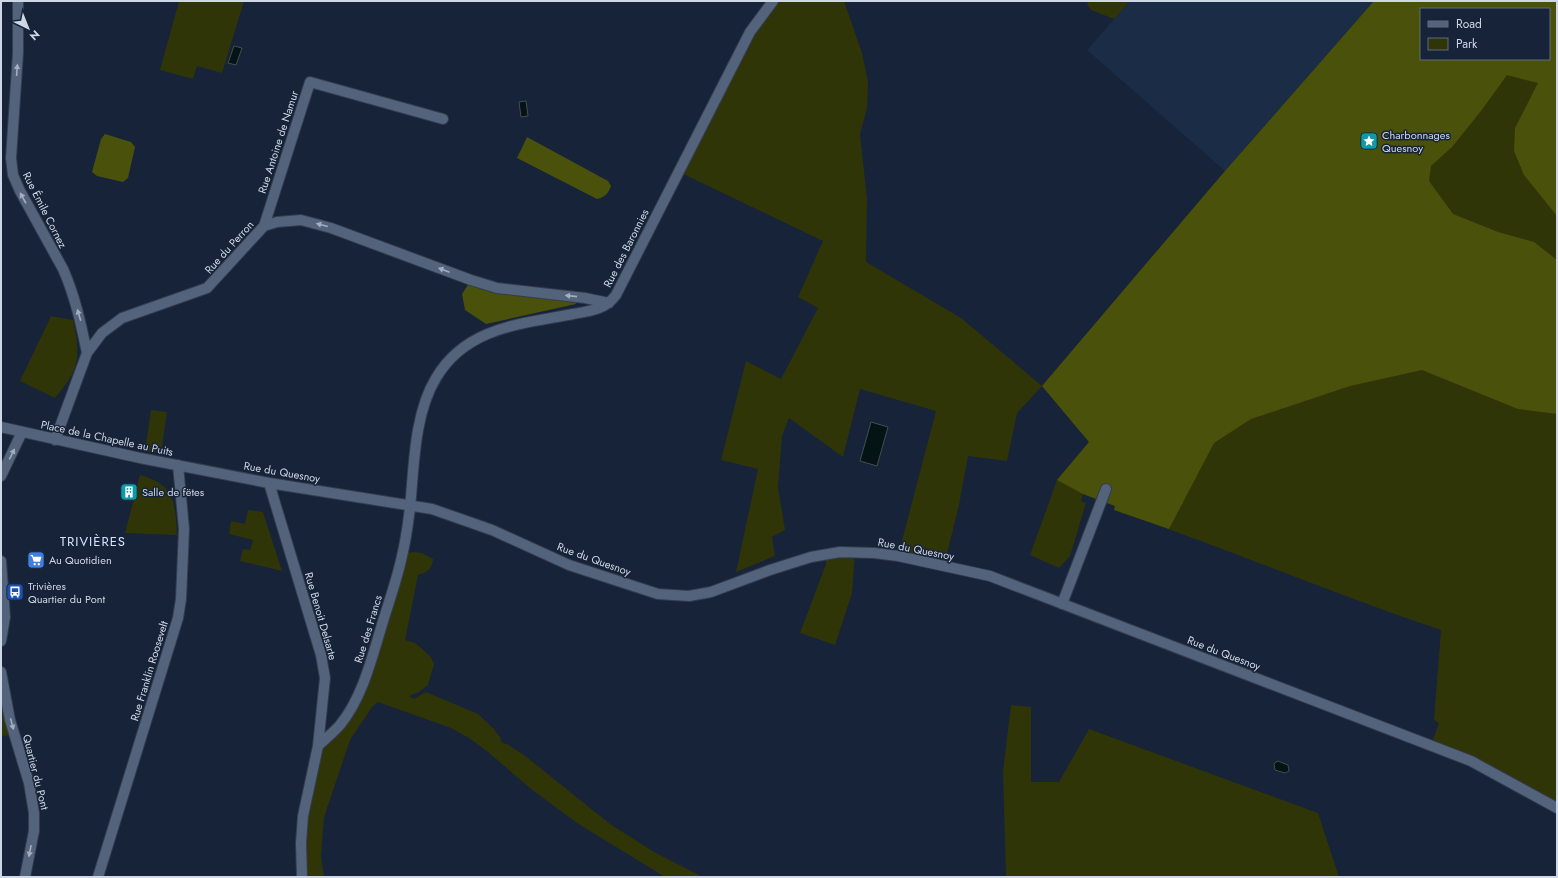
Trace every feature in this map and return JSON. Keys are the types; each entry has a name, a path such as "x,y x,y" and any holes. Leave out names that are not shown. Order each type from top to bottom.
{"street":[{"name":"Rue Émile Cornez","path":"18,1 18,53 11,158 13,175 68,281 81,320 87,353"},
{"name":"Rue des Baronnies","path":"410,505 418,437 423,410 435,379 444,366 455,354 476,338 494,331 598,309 609,303 616,295 750,32 773,1"},
{"name":"Rue Antoine de Namur","path":"264,226 310,82 443,119"},
{"name":"Rue du Perron","path":"55,440 87,353 102,333 122,318 207,288 264,226 277,222 301,220 312,222 482,284 497,288 585,298 609,303"},
{"name":"Place de la Chapelle au Puits","path":"1,427 55,440 178,465"},
{"path":"1,476 26,433"},
{"name":"Rue du Quesnoy","path":"178,465 269,483 432,509 470,521 492,530 568,565 658,594 689,596 711,592 770,570 811,557 840,552 898,556 990,576 1471,761 1557,808"},
{"name":"Rue Franklin Roosevelt","path":"98,877 178,618 181,598 184,529 178,465"},
{"name":"Rue Benoit Delsarte","path":"269,483 321,655 325,678 318,746 303,816 301,849 302,877"},
{"path":"1062,604 1106,489"},
{"name":"Rue des Francs","path":"318,746 340,725 364,683 402,556 410,505"},
{"path":"1,561 5,617 1,641"},
{"name":"Quartier du Pont","path":"1,672 10,720 29,783 34,809 34,831 25,877"}],"shaded area":[{"path":"1130,1 1374,1 1225,171 1087,50"},
{"path":"234,46 242,48 236,65 228,63"},
{"path":"526,101 528,116 521,117 519,102"},
{"path":"871,422 888,427 877,466 860,461"},
{"path":"1278,761 1288,765 1289,771 1285,773 1275,770 1274,764"}],"green space":[{"path":"179,1 244,1 222,73 197,66 193,79 160,70"},
{"path":"773,1 844,1 862,53 868,82 867,108 860,134 867,199 866,262 961,318 1042,386 1017,413 1007,461 968,456 959,505 944,566 898,556 936,411 860,389 843,457 789,418 782,436 778,487 785,530 772,537 775,556 736,572 758,469 721,460 746,361 781,379 818,308 798,297 823,241 679,172 750,32"},
{"path":"1089,1 1130,1 1114,19 1091,10 1087,4"},
{"path":"1374,1 1557,1 1557,808 1431,745 1439,723 1434,720 1441,630 1114,510 1115,506 1083,494 1081,501 1086,503 1070,556 1059,568 1030,555 1057,480 1089,442 1042,386 1225,171"},
{"path":"1374,1 1557,1 1557,216 1524,175 1514,151 1515,128 1538,83 1507,75 1452,147 1431,166 1429,181 1453,214 1498,232 1534,242 1557,260 1557,414 1518,409 1422,370 1350,386 1251,419 1214,443 1169,529 1114,510 1115,506 1083,494 1057,480 1089,442 1042,386 1225,171"},
{"path":"105,134 131,142 135,147 128,178 123,182 97,176 92,172 101,139"},
{"path":"527,137 608,181 611,186 607,193 597,199 517,158"},
{"path":"471,280 574,297 576,304 486,324 465,310 462,294"},
{"path":"51,316 73,320 77,349 74,371 55,398 20,381"},
{"path":"151,410 167,412 161,453 145,451"},
{"path":"140,475 161,484 167,490 174,505 177,535 125,533"},
{"path":"248,510 263,512 282,571 240,561 243,549 250,550 253,540 229,534 231,521 245,524"},
{"path":"414,552 422,553 433,559 429,570 418,575 405,640 415,643 420,647 430,656 434,664 428,685 419,692 409,696 414,699 426,692 478,714 493,728 500,737 502,743 507,744 524,755 610,824 654,852 703,877 665,877 577,823 531,789 488,752 469,738 451,728 378,702 372,707 350,740 324,817 321,857 324,877 302,877 301,855 318,746 324,749 349,719 402,556"},
{"path":"855,552 852,593 835,645 800,633 826,564 826,554"},
{"path":"1,700 2,703 15,735 1,736"},
{"path":"1011,705 1031,707 1031,782 1059,782 1089,729 1318,813 1339,877 1006,877 1003,771"}],"place":[{"name":"Charbonnages Quesnoy","path":"1369,141"},
{"name":"Salle de fëtes","path":"129,492"},
{"name":"Au Quotidien","path":"36,560"},
{"name":"Trivières Quartier du Pont","path":"15,592"}],"district":[{"name":"TRIVIÈRES","path":"93,541"}]}
